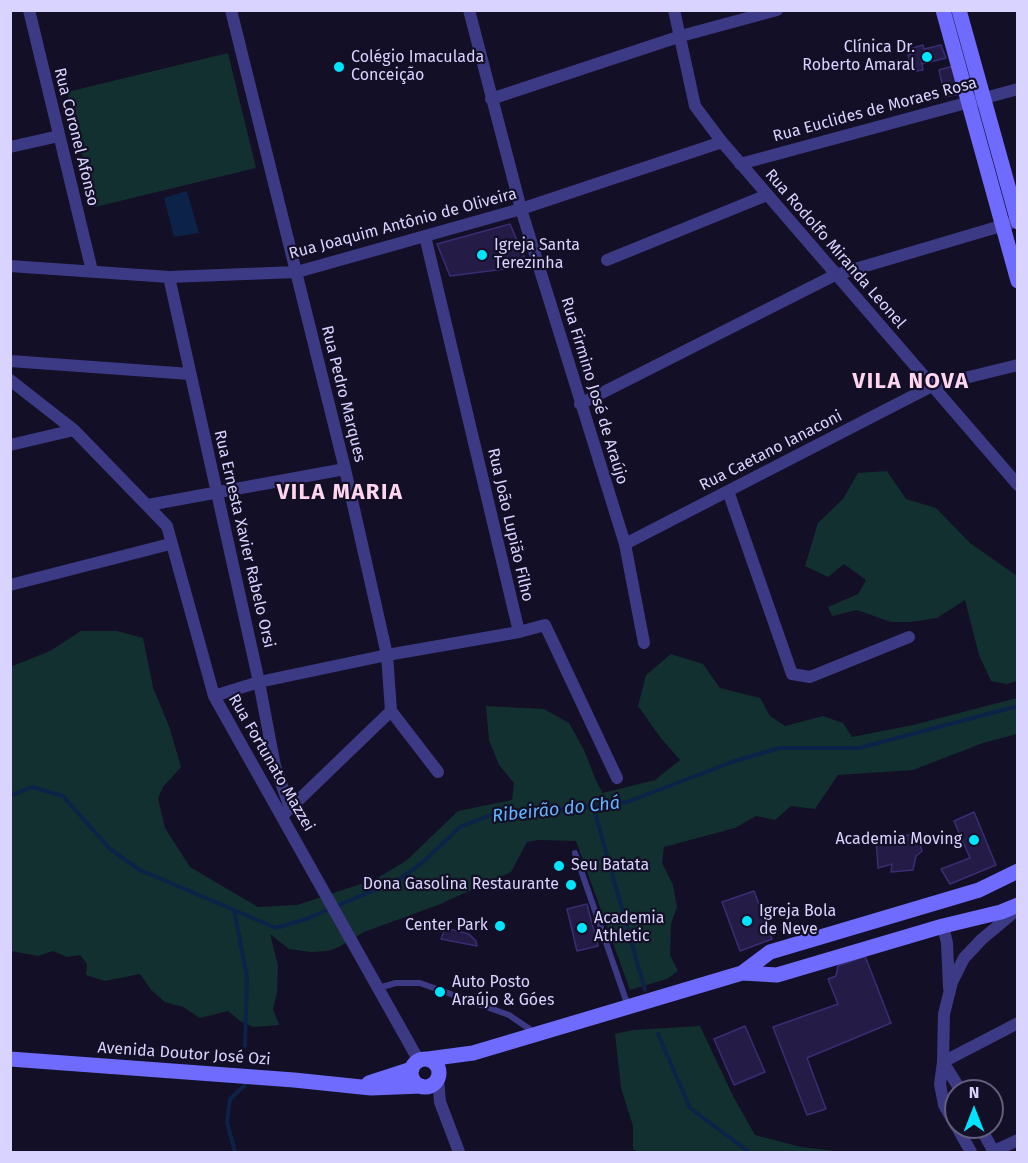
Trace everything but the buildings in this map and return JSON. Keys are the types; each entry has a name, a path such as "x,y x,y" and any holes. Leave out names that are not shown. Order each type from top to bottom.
{"main road":[{"path":"943,10 976,100 1014,222 1017,281"},
{"path":"959,10 976,100"},
{"path":"742,973 770,952 979,890 1017,871"},
{"path":"355,1085 382,1080 420,1063 473,1053 742,973 777,975 943,926 1017,907"},
{"path":"420,1063 413,1078 422,1086 432,1085 439,1077 473,1053"},
{"name":"Avenida Doutor José Ozi","path":"10,1059 371,1088 422,1086"},
{"path":"420,1063 437,1066 439,1077"}],"street":[{"name":"Rua Coronel Afonso","path":"29,10 92,272"},
{"name":"Rua Pedro Marques","path":"231,10 345,469 387,655 391,711"},
{"name":"Rua Firmino José de Araújo","path":"469,10 521,209 624,544 644,643"},
{"name":"Rua Rodolfo Miranda Leonel","path":"674,10 694,106 740,164 1017,485"},
{"path":"491,99 681,36 777,10"},
{"name":"Rua Euclides de Moraes Rosa","path":"740,164 1017,89"},
{"path":"10,147 59,136"},
{"name":"Rua Joaquim Antônio de Oliveira","path":"10,266 169,277 297,272 521,209 722,142"},
{"path":"607,260 767,195"},
{"path":"580,404 835,275 1014,222"},
{"name":"Rua João Lupião Filho","path":"425,236 519,632"},
{"name":"Rua Ernesta Xavier Rabelo Orsi","path":"169,277 286,812"},
{"path":"10,361 189,374"},
{"name":"Rua Caetano Ianaconi","path":"624,544 932,386 1017,365"},
{"name":"Rua Fortunato Mazzei","path":"10,380 74,430 167,526 214,696 286,812 335,911 420,1063"},
{"path":"10,445 74,430"},
{"path":"148,505 345,469"},
{"path":"728,491 792,674 810,677 909,637"},
{"path":"10,585 171,544"},
{"path":"214,696 259,682 545,625 617,778"},
{"path":"286,812 391,711 438,772"},
{"path":"944,1102 940,1084 944,1014 952,982 964,958 1017,907"},
{"path":"943,926 947,943 949,995"},
{"path":"943,1062 1017,1023"},
{"path":"943,1062 954,1079"},
{"path":"439,1077 440,1102 459,1152"},
{"path":"422,1086 440,1102"},
{"path":"964,1139 971,1152"},
{"path":"993,1152 1017,1140"}],"lane":[{"path":"575,853 628,1007"},
{"path":"378,988 396,983 420,983 509,1015 537,1034"}],"green space":[{"path":"228,53 256,168 95,207 67,92"},
{"path":"887,471 906,499 936,508 970,543 1017,576 1017,681 1007,684 991,681 979,655 965,600 937,618 911,622 891,622 857,610 832,616 828,607 858,594 866,580 844,564 828,577 805,566 818,523 843,499 858,473"},
{"path":"81,631 117,631 143,638 153,687 170,729 181,767 163,787 158,798 165,828 190,867 258,907 297,905 376,879 407,860 458,811 512,800 514,783 499,765 489,740 486,706 544,709 569,723 603,793 655,780 680,760 638,706 646,675 671,654 703,664 720,688 760,698 770,716 785,726 823,716 843,723 852,737 913,725 1017,698 1017,734 983,743 913,770 838,775 815,809 791,806 775,820 756,816 735,828 664,847 662,863 673,885 677,907 671,924 670,955 678,971 667,979 630,990 576,841 538,840 527,842 511,872 438,905 364,932 328,951 311,952 289,949 270,934 278,965 277,993 273,1009 279,1025 253,1027 240,1021 228,1011 200,1018 183,1007 165,1002 151,990 140,974 105,981 86,975 87,964 80,955 67,957 53,951 38,956 11,951 10,667 50,651"},
{"path":"700,1026 733,1096 755,1135 801,1147 837,1152 638,1152 633,1149 633,1126 621,1088 615,1034 633,1030"}],"water":[{"path":"187,191 199,233 174,237 164,198"}],"waterway":[{"name":"Ribeirão do Chá","path":"10,796 32,787 63,796 110,849 140,870 276,928 306,919 398,880 422,863 460,827 496,813 556,810 627,802 732,762 779,748 859,748 1018,706"},
{"path":"593,806 645,990"},
{"path":"234,910 247,977 245,1046"},
{"path":"658,1034 690,1108 749,1152"},
{"path":"235,1152 227,1122 230,1099 245,1085"}],"place":[{"name":"Clínica Dr. Roberto Amaral","path":"927,57"},
{"name":"Colégio Imaculada Conceição","path":"339,67"},
{"name":"Igreja Santa Terezinha","path":"482,255"},
{"name":"Academia Moving","path":"974,840"},
{"name":"Seu Batata","path":"559,866"},
{"name":"Dona Gasolina Restaurante","path":"571,885"},
{"name":"Igreja Bola de Neve","path":"747,921"},
{"name":"Center Park","path":"500,926"},
{"name":"Academia Athletic","path":"582,928"},
{"name":"Auto Posto Araújo & Góes","path":"440,992"}],"district":[{"name":"VILA NOVA","path":"911,382"},
{"name":"VILA MARIA","path":"340,493"}]}
